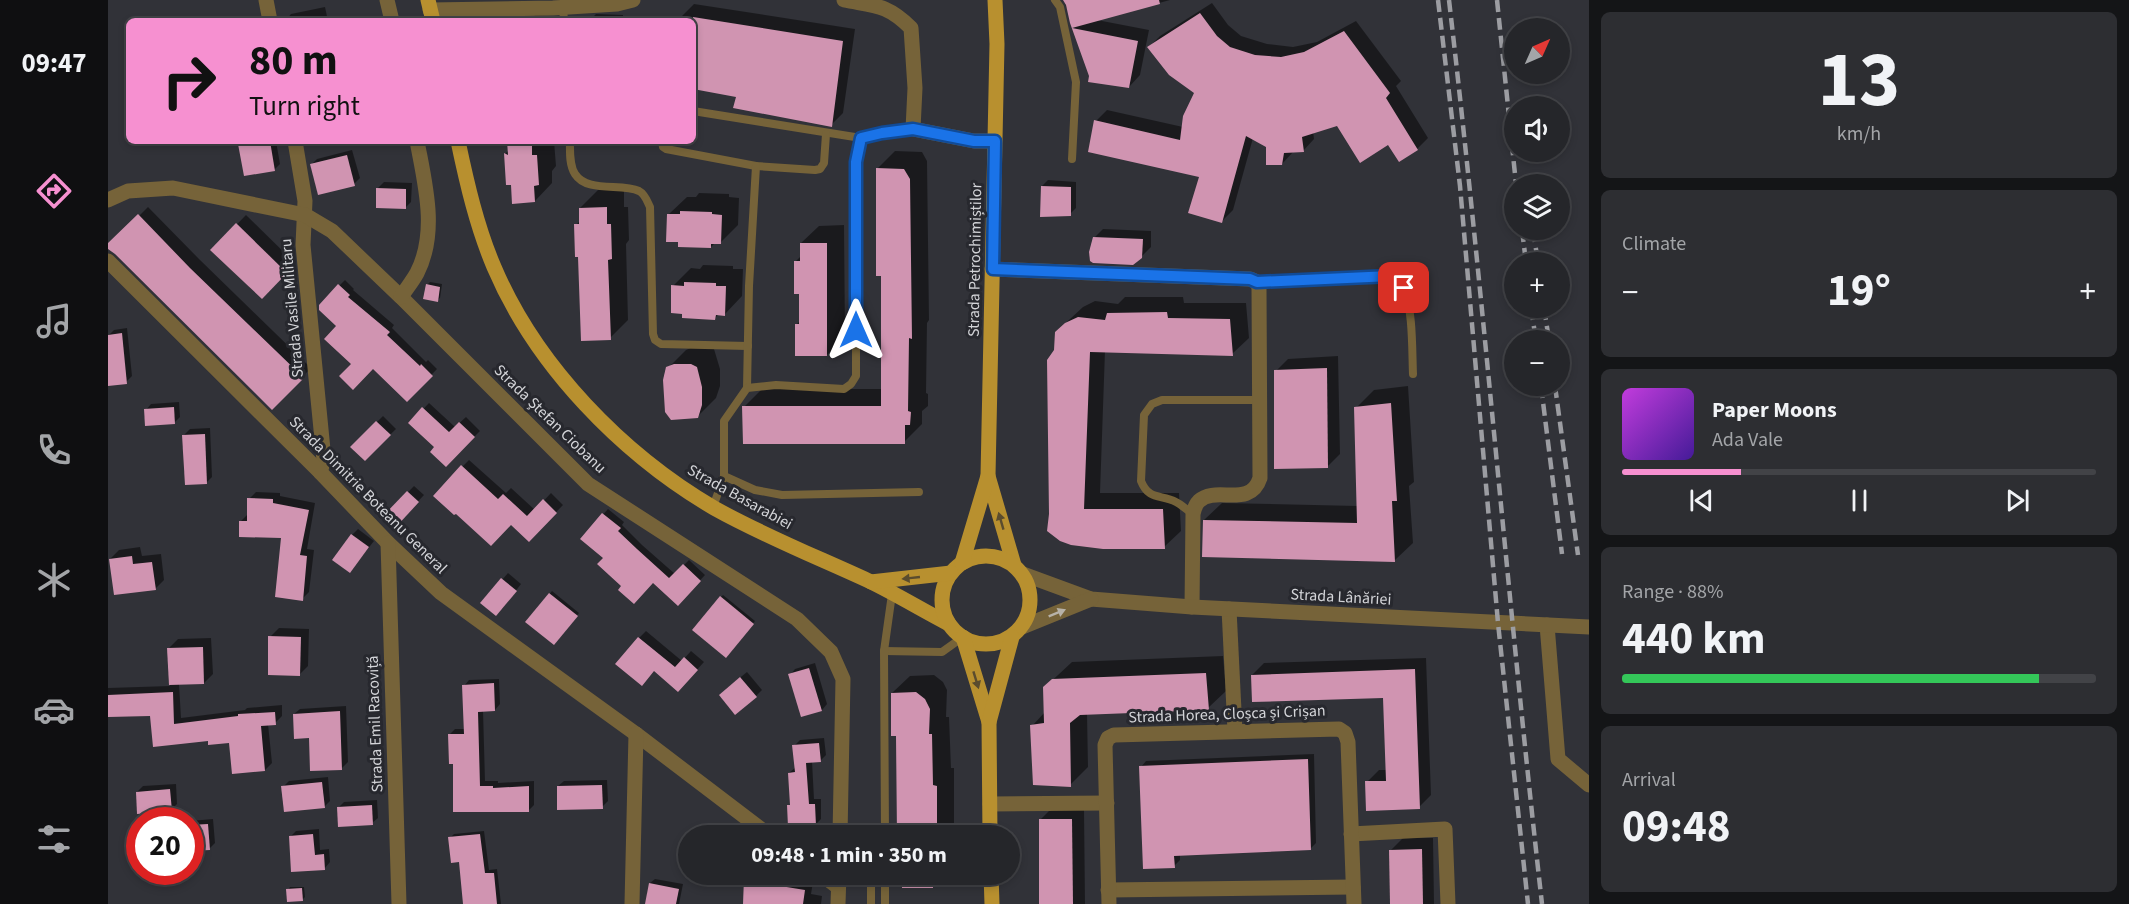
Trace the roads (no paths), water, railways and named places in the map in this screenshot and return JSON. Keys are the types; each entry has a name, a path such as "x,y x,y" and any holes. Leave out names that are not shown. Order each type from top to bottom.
{"main road":[{"path":"995,0 997,44"},
{"path":"997,44 1006,0"},
{"name":"Strada Petrochimiștilor","path":"956,568 988,476 997,44"},
{"name":"Strada Basarabiei","path":"459,144 478,224 494,267 509,298 541,349 591,411 627,447 676,484 712,507 743,524 871,582 949,624"},
{"name":"Strada Petrochimiștilor","path":"988,476 1019,570"},
{"path":"871,582 956,568 974,557 988,555 1002,558 1019,570 1029,587 1031,601 1029,614 1017,632 989,722"},
{"path":"956,568 944,585 942,598 949,624 963,638 974,643 1000,642 1017,632"},
{"path":"963,638 989,722 990,825"},
{"path":"991,885 992,904"}],"street":[{"path":"266,0 269,18"},
{"path":"387,0 391,18"},
{"path":"430,10 564,14 633,0"},
{"path":"844,0 881,5 900,17 911,28 915,88 913,129 974,141 995,141"},
{"name":"Strada Vasile Militaru","path":"296,144 303,181 303,245 324,460 320,472"},
{"path":"401,297 417,273 428,240 428,201 418,144"},
{"name":"Strada Ștefan Ciobanu","path":"108,201 128,191 173,188 304,215 332,231 588,484 796,619 831,652 843,679 840,825"},
{"name":"Strada Dimitrie Boteanu General","path":"108,261 388,543 441,592 636,734 756,825"},
{"path":"993,269 1250,279 1257,282 1259,288 1260,478 1257,486 1248,493 1204,497 1197,502 1192,514 1192,607"},
{"name":"Strada Emil Racoviță","path":"388,543 399,904"},
{"path":"1019,570 1091,599"},
{"path":"1017,632 1091,599"},
{"name":"Strada Lânăriei","path":"1091,599 1192,607 1589,627"},
{"path":"1229,609 1235,731"},
{"path":"1547,625 1558,759 1589,785"},
{"name":"Strada Horea, Cloșca și Crișan","path":"1353,887 1189,897 1108,897 1105,745 1108,738 1114,735 1235,731 1339,729 1345,733 1348,742 1354,904"},
{"path":"632,904 636,734"},
{"path":"990,804 1107,803"},
{"path":"1351,834 1445,829 1448,904"},
{"path":"838,885 838,904"}],"lane":[{"path":"1055,0 1060,7 1076,82 1072,159"},
{"path":"696,112 861,138 913,129"},
{"path":"662,144 666,149 756,166 815,170 820,169 824,163 826,134"},
{"path":"747,388 776,385 844,389 856,376 856,162 861,138"},
{"path":"570,144 570,159 575,174 584,183 639,191 646,198 650,207 653,334 656,340 661,344 748,345"},
{"path":"712,507 724,476 724,421 747,388 756,166"},
{"path":"1257,282 1391,276 1399,280 1404,288 1408,305 1413,375"},
{"path":"1192,514 1175,501 1157,497 1145,491 1141,481 1144,415 1152,404 1162,400 1259,400"},
{"path":"724,476 755,490 782,495 919,492"},
{"path":"885,825 884,651 892,594"},
{"path":"884,651 942,652 963,638"},
{"path":"871,885 872,904"},
{"path":"885,885 885,904"}],"railway":[{"path":"1438,0 1460,186 1498,623 1528,904"},
{"path":"1449,0 1542,904"},
{"path":"1497,0 1515,174"},
{"path":"1523,240 1525,252"},
{"path":"1535,240 1536,252"},
{"path":"1533,318 1534,330"},
{"path":"1546,318 1547,330"},
{"path":"1542,396 1562,554"},
{"path":"1556,396 1578,555"}]}
